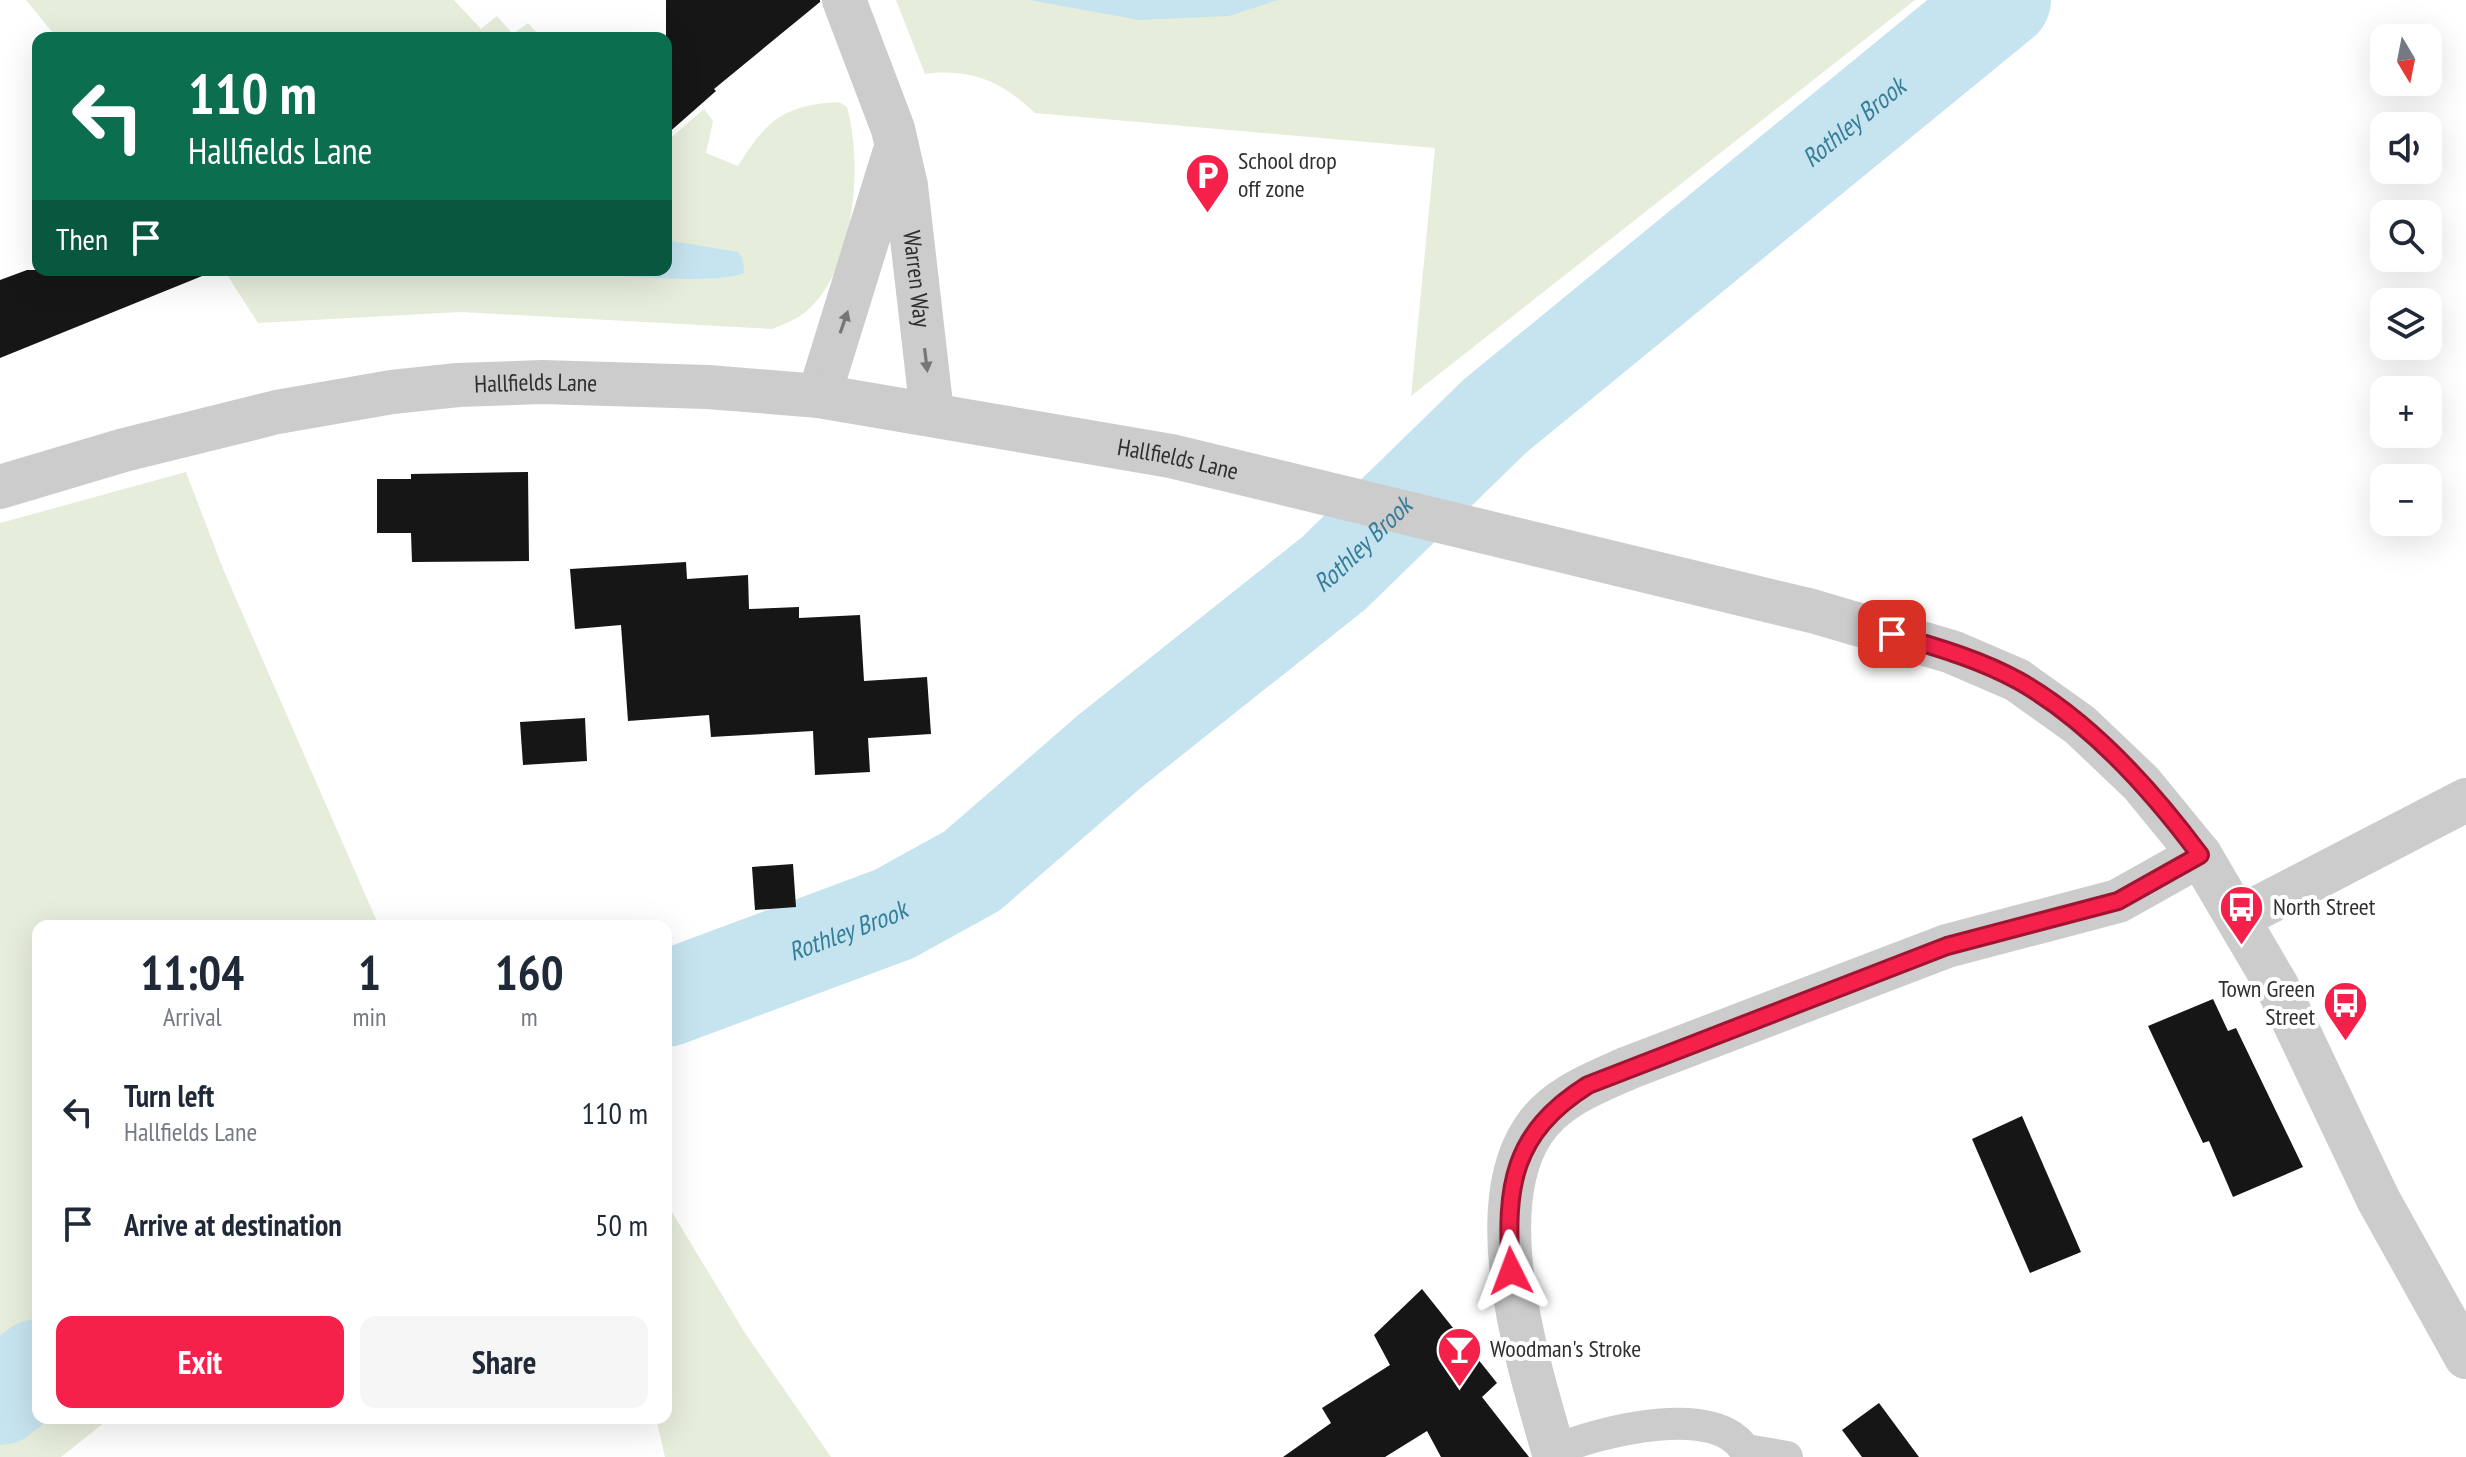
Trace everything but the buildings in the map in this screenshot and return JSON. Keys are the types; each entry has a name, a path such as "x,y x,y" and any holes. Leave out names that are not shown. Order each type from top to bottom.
{"street":[{"name":"Warren Way","path":"844,0 897,144 906,186 932,413"},
{"name":"Warren Way","path":"819,396 854,292 897,144"},
{"name":"Hallfields Lane","path":"0,487 124,450 277,412 392,392 458,385 542,382 708,387 819,396 1171,456 1303,491 1523,540 1812,611 1952,652 1987,666 2043,696 2080,725 2141,783 2200,855 2240,917"},
{"path":"2466,800 2240,917 2277,986 2378,1199 2466,1357"},
{"path":"1552,1455 1515,1295 1509,1238 1512,1181 1533,1131 1551,1111 1588,1085 1628,1068 1947,946 2118,901 2200,855"}],"lane":[{"path":"1552,1455 1586,1436 1660,1424 1709,1428 1727,1435 1747,1454 1787,1457"}],"green space":[{"path":"26,0 454,0 481,29 497,16 511,32 52,32"},
{"path":"896,0 1915,0 1411,396 1435,148 1035,113 1010,93 984,79 957,73 925,74"},
{"path":"528,23 536,32 516,32"},
{"path":"839,102 847,107 852,130 854,184 846,241 825,289 810,308 797,318 772,329 461,312 258,323 228,276 672,276 672,137 704,109 713,121 706,153 738,166 758,137 778,118 820,104"},
{"path":"186,472 223,569 376,920 32,920 32,1424 102,1424 61,1457 0,1457 0,523"},
{"path":"672,1212 745,1333 831,1457 665,1457 657,1424 672,1424"}],"water":[{"path":"1029,0 1278,0 1229,16 1139,20"},
{"path":"672,241 738,252 743,260 744,273 729,277 677,279 614,276 672,276"}],"waterway":[{"name":"Rothley Brook","path":"672,997 894,914 972,871 1110,751 1334,573 1495,416 2003,0"},
{"name":"Rothley Brook","path":"0,1397 32,1372"}],"place":[{"name":"School drop off zone","path":"1207,214"},
{"name":"North Street","path":"2242,946"},
{"name":"Town Green Street","path":"2346,1042"},
{"name":"Woodman's Stroke","path":"1459,1388"}],"route":[{"path":"1511,1271 1509,1203 1512,1181 1523,1153 1533,1131 1551,1111 1588,1085 1947,946 2118,901 2200,855 2141,783 2080,725 2043,696 1987,666 1892,634"}]}
